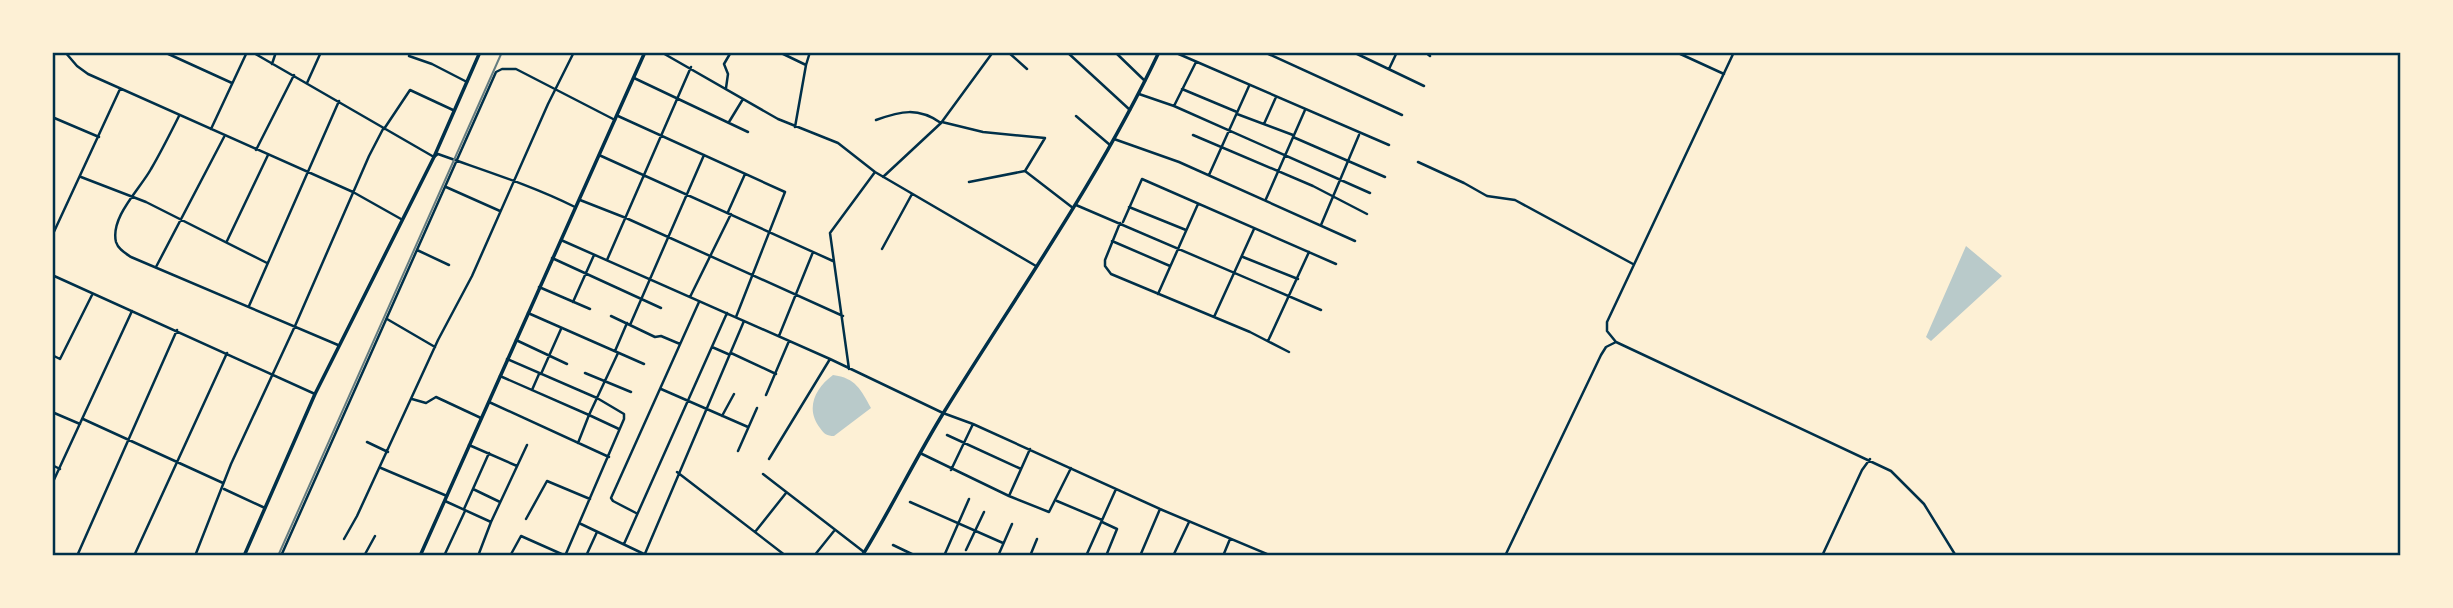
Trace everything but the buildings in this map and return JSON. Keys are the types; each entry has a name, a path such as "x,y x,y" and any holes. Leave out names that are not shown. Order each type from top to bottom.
{"street":[{"path":"65,52 76,66 120,89 353,192 401,219"},
{"path":"164,52 232,83"},
{"path":"211,130 247,52"},
{"path":"252,52 433,156 438,154 484,169 534,187 575,207"},
{"path":"272,64 276,52"},
{"path":"307,83 321,52"},
{"path":"244,555 315,394 433,156 480,52"},
{"path":"344,539 381,468 435,347 472,276 574,52"},
{"path":"420,555 645,52"},
{"path":"662,52 795,127 838,143 883,177 1036,266"},
{"path":"726,88 728,77 724,62 731,52"},
{"path":"779,52 806,65"},
{"path":"795,127 810,52"},
{"path":"883,177 941,123 993,52"},
{"path":"1008,52 1027,69"},
{"path":"1067,52 1130,110"},
{"path":"1115,52 1146,81"},
{"path":"763,474 863,554 943,413 1114,139 1159,52"},
{"path":"1174,52 1389,145"},
{"path":"1264,52 1402,115"},
{"path":"1353,52 1424,86"},
{"path":"1389,69 1397,52"},
{"path":"1424,52 1430,56"},
{"path":"1676,52 1724,74"},
{"path":"1734,52 1633,264 1606,326 1609,336 1616,342 1891,471 1914,492 1956,555"},
{"path":"409,56 432,64 467,82"},
{"path":"1174,106 1196,61"},
{"path":"607,260 691,67"},
{"path":"281,555 496,72 516,69 616,118 785,192 736,317"},
{"path":"256,150 294,75"},
{"path":"634,78 748,132"},
{"path":"1209,176 1249,85"},
{"path":"53,234 120,89"},
{"path":"1182,89 1385,177"},
{"path":"195,555 224,483 353,192 384,129 410,90 453,110"},
{"path":"1139,94 1174,106 1370,193"},
{"path":"1264,124 1276,97"},
{"path":"729,122 743,99"},
{"path":"249,306 339,102"},
{"path":"876,120 911,110 931,116 941,123 983,132 1045,138 1025,171"},
{"path":"1266,200 1306,110"},
{"path":"179,116 144,182 131,196 117,227 117,243 131,257 338,345"},
{"path":"1076,116 1110,145"},
{"path":"52,123 54,117 99,137"},
{"path":"1321,225 1360,133"},
{"path":"1193,135 1367,214"},
{"path":"156,267 225,136"},
{"path":"1114,139 1166,157 1355,241"},
{"path":"227,242 268,155"},
{"path":"599,155 834,261"},
{"path":"578,443 704,155"},
{"path":"1418,162 1464,183 1481,194 1515,201 1633,264"},
{"path":"969,182 1025,171 1074,206 1121,223 1321,310"},
{"path":"849,369 830,233 875,172"},
{"path":"690,297 745,174"},
{"path":"81,177 181,219 267,263"},
{"path":"1289,352 1107,271 1105,260 1112,240 1142,179 1336,264"},
{"path":"445,187 500,211"},
{"path":"882,249 913,194"},
{"path":"579,200 626,218 843,316"},
{"path":"1157,295 1198,204"},
{"path":"1129,207 1186,230"},
{"path":"1214,317 1254,229"},
{"path":"560,240 830,359 943,413 1030,449 1160,509 1272,555"},
{"path":"1112,240 1170,266"},
{"path":"416,250 449,265"},
{"path":"779,336 813,252"},
{"path":"1268,341 1309,252"},
{"path":"573,302 594,255"},
{"path":"1242,256 1298,279"},
{"path":"551,258 661,308"},
{"path":"52,275 315,394"},
{"path":"539,287 590,309"},
{"path":"52,355 60,359 92,294"},
{"path":"638,514 611,498 699,302"},
{"path":"52,484 132,311"},
{"path":"527,313 644,365"},
{"path":"624,544 727,313"},
{"path":"611,316 654,337 661,336 680,344"},
{"path":"386,318 435,347"},
{"path":"580,523 644,555 677,472 744,321"},
{"path":"532,390 561,328"},
{"path":"77,555 177,330"},
{"path":"516,340 567,364"},
{"path":"766,395 789,341"},
{"path":"1505,555 1601,355 1606,346 1616,342"},
{"path":"712,347 776,373"},
{"path":"134,555 227,353"},
{"path":"507,359 597,398 624,414 609,457 565,555 521,536 510,555"},
{"path":"769,459 830,359"},
{"path":"585,373 631,392"},
{"path":"500,376 620,430"},
{"path":"660,389 748,427"},
{"path":"722,416 734,394"},
{"path":"412,399 426,403 436,397 481,418"},
{"path":"489,402 609,457"},
{"path":"738,451 757,408"},
{"path":"52,412 80,425"},
{"path":"83,419 224,483"},
{"path":"951,470 973,424"},
{"path":"947,435 1021,469"},
{"path":"367,442 388,452"},
{"path":"469,445 517,466"},
{"path":"478,555 527,445"},
{"path":"1009,496 1030,449"},
{"path":"444,555 489,453"},
{"path":"920,453 951,470 1047,512 1056,500 1071,468"},
{"path":"1822,555 1862,470 1870,459"},
{"path":"52,466 60,469"},
{"path":"381,468 491,522"},
{"path":"677,472 786,555"},
{"path":"526,519 547,481 590,499"},
{"path":"222,488 265,508"},
{"path":"473,489 500,502"},
{"path":"1086,555 1116,489"},
{"path":"755,532 786,493"},
{"path":"944,555 969,499"},
{"path":"1056,500 1117,529 1106,555"},
{"path":"910,502 1003,543"},
{"path":"1140,555 1160,509"},
{"path":"966,550 984,512"},
{"path":"1175,555 1190,521"},
{"path":"998,555 1012,524"},
{"path":"814,555 835,530"},
{"path":"586,555 597,532"},
{"path":"365,555 375,536"},
{"path":"1030,555 1037,539"},
{"path":"1223,555 1231,539"},
{"path":"893,545 916,555"}],"shaded area":[{"path":"1966,246 2002,276 1931,341 1926,337"},
{"path":"833,375 852,382 861,390 871,408 834,436 821,430 813,414 817,392"}],"railway":[{"path":"278,556 502,52"}]}
